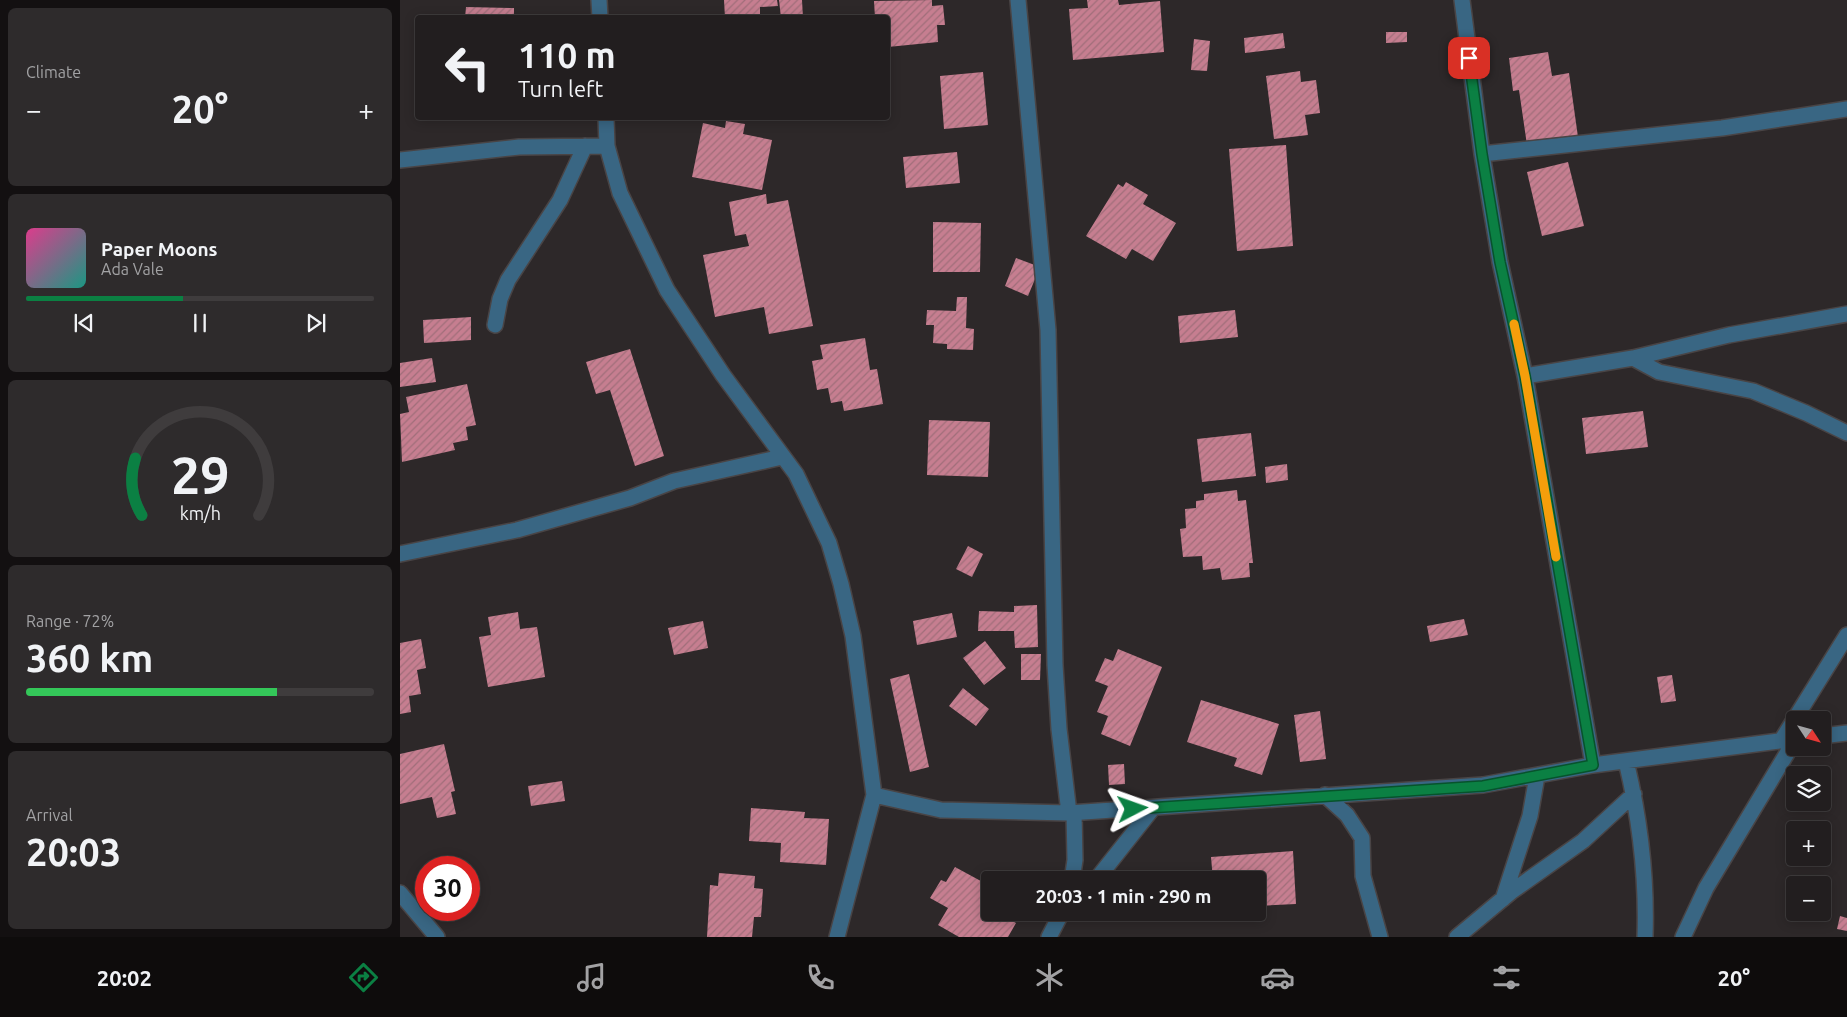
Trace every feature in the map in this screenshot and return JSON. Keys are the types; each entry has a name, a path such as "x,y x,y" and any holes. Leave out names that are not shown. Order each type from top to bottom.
{"street":[{"path":"599,0 600,15"},
{"path":"1018,0 1048,330 1056,665 1059,729 1072,813 1073,871"},
{"path":"1462,0 1482,154 1500,262 1525,376 1593,765"},
{"path":"1482,154 1722,128 1847,109"},
{"path":"606,120 607,146 620,193 667,290 782,457 796,474 829,543 841,584 853,636 874,794 837,937"},
{"path":"494,325 500,299 508,280 560,200 585,146"},
{"path":"400,160 483,149 607,146"},
{"path":"1525,376 1632,358 1728,335 1847,314"},
{"path":"1632,358 1659,372 1754,391 1847,433"},
{"path":"400,554 517,530 630,498 674,482 782,457"},
{"path":"1806,711 1847,635"},
{"path":"1831,735 1847,732"},
{"path":"874,794 941,810 1072,813 1483,786 1593,765 1786,741"},
{"path":"1683,937 1706,888 1786,747"},
{"path":"1626,761 1634,794 1646,880 1645,937"},
{"path":"1503,900 1530,816 1537,776"},
{"path":"1457,937 1503,900 1565,855 1634,794"},
{"path":"1325,795 1347,814 1362,838 1363,876 1380,937"},
{"path":"1103,871 1153,808"},
{"path":"400,893 437,937"}],"building":[{"path":"724,0 777,0 778,6 760,7 760,15 725,15"},
{"path":"779,0 802,0 803,15 781,15"},
{"path":"932,0 932,6 943,5 945,25 937,25 938,42 890,47 890,15 875,15 874,1"},
{"path":"1087,0 1118,0 1119,5 1160,1 1164,52 1073,60 1069,9 1088,8"},
{"path":"466,7 514,8 514,15 465,15"},
{"path":"1386,32 1407,32 1407,42 1386,43"},
{"path":"1283,33 1285,48 1245,53 1244,38"},
{"path":"1194,39 1210,41 1207,71 1191,70"},
{"path":"1548,52 1552,76 1569,73 1578,137 1527,145 1519,90 1513,91 1509,58"},
{"path":"1300,71 1301,82 1316,80 1320,113 1305,115 1308,135 1274,139 1266,76"},
{"path":"983,72 988,125 944,129 940,76"},
{"path":"726,121 745,124 743,134 772,140 762,190 692,177 703,123 725,128"},
{"path":"1286,145 1293,246 1237,251 1229,149"},
{"path":"957,152 960,183 906,188 903,157"},
{"path":"1568,162 1584,226 1542,236 1527,172"},
{"path":"1126,182 1148,195 1143,204 1176,223 1153,261 1132,249 1126,259 1086,236 1118,184 1123,187"},
{"path":"766,194 767,204 788,200 813,326 769,334 764,307 715,317 703,255 749,246 746,234 735,236 729,202"},
{"path":"933,222 981,223 980,272 933,272"},
{"path":"1016,258 1040,267 1028,296 1005,286"},
{"path":"957,297 967,297 966,328 974,329 973,350 947,349 947,344 933,343 934,325 926,325 927,310 956,311"},
{"path":"1235,310 1238,337 1180,343 1178,316"},
{"path":"471,317 471,340 424,343 423,320"},
{"path":"865,338 870,370 877,369 883,404 844,411 842,401 831,403 828,388 817,390 812,361 823,359 820,345"},
{"path":"630,349 664,456 635,466 610,390 596,394 586,362"},
{"path":"432,358 436,382 400,387 400,363"},
{"path":"467,384 476,425 466,427 468,440 453,443 455,450 402,462 400,414 409,412 406,397"},
{"path":"1643,411 1648,447 1586,454 1582,418"},
{"path":"929,420 990,422 988,477 927,475"},
{"path":"1251,433 1256,476 1202,482 1197,439"},
{"path":"1287,464 1288,480 1266,483 1265,467"},
{"path":"1237,490 1238,501 1246,500 1253,563 1249,563 1250,577 1222,580 1220,568 1203,570 1202,556 1183,557 1180,529 1186,528 1185,509 1196,508 1196,501 1204,500 1204,494"},
{"path":"968,546 983,554 972,577 956,569"},
{"path":"1037,605 1038,647 1015,648 1014,631 978,631 979,611 1014,612 1014,606"},
{"path":"518,612 520,629 537,627 545,677 488,687 479,637 491,635 488,617"},
{"path":"952,613 957,637 917,645 913,621"},
{"path":"1464,619 1468,635 1430,642 1427,626"},
{"path":"703,621 708,648 674,655 668,628"},
{"path":"421,639 426,668 417,670 421,694 409,696 411,712 400,714 400,643"},
{"path":"985,641 1006,668 984,685 963,658"},
{"path":"1118,649 1162,667 1130,746 1101,734 1108,716 1097,712 1108,686 1095,681 1105,658 1113,661"},
{"path":"1021,654 1041,654 1040,680 1021,680"},
{"path":"909,674 929,767 910,772 890,679"},
{"path":"1672,675 1676,701 1661,703 1657,677"},
{"path":"963,688 989,709 976,726 949,706"},
{"path":"1201,700 1279,724 1262,775 1234,766 1237,758 1187,742"},
{"path":"1320,711 1326,759 1300,762 1294,715"},
{"path":"444,744 455,791 451,792 456,814 437,818 432,797 400,804 400,754"},
{"path":"1124,764 1125,784 1109,785 1108,765"},
{"path":"562,781 565,801 531,806 528,786"},
{"path":"751,808 805,812 804,818 829,819 826,865 780,862 781,843 749,841"},
{"path":"1293,851 1296,904 1266,906 1266,871 1212,871 1211,857"},
{"path":"955,867 981,881 981,921 1013,921 1016,923 1008,937 959,937 938,925 948,908 930,898 941,880 946,882"},
{"path":"719,873 755,876 754,888 763,889 761,917 754,917 752,937 707,937 710,885 718,886"},
{"path":"1840,916 1847,918 1847,931 1837,929"}],"slow traffic":[{"path":"1514,324 1525,376 1556,557"}],"route":[{"path":"1133,809 1334,794 1483,786 1593,765 1525,376 1500,262 1482,154 1469,58"}]}
